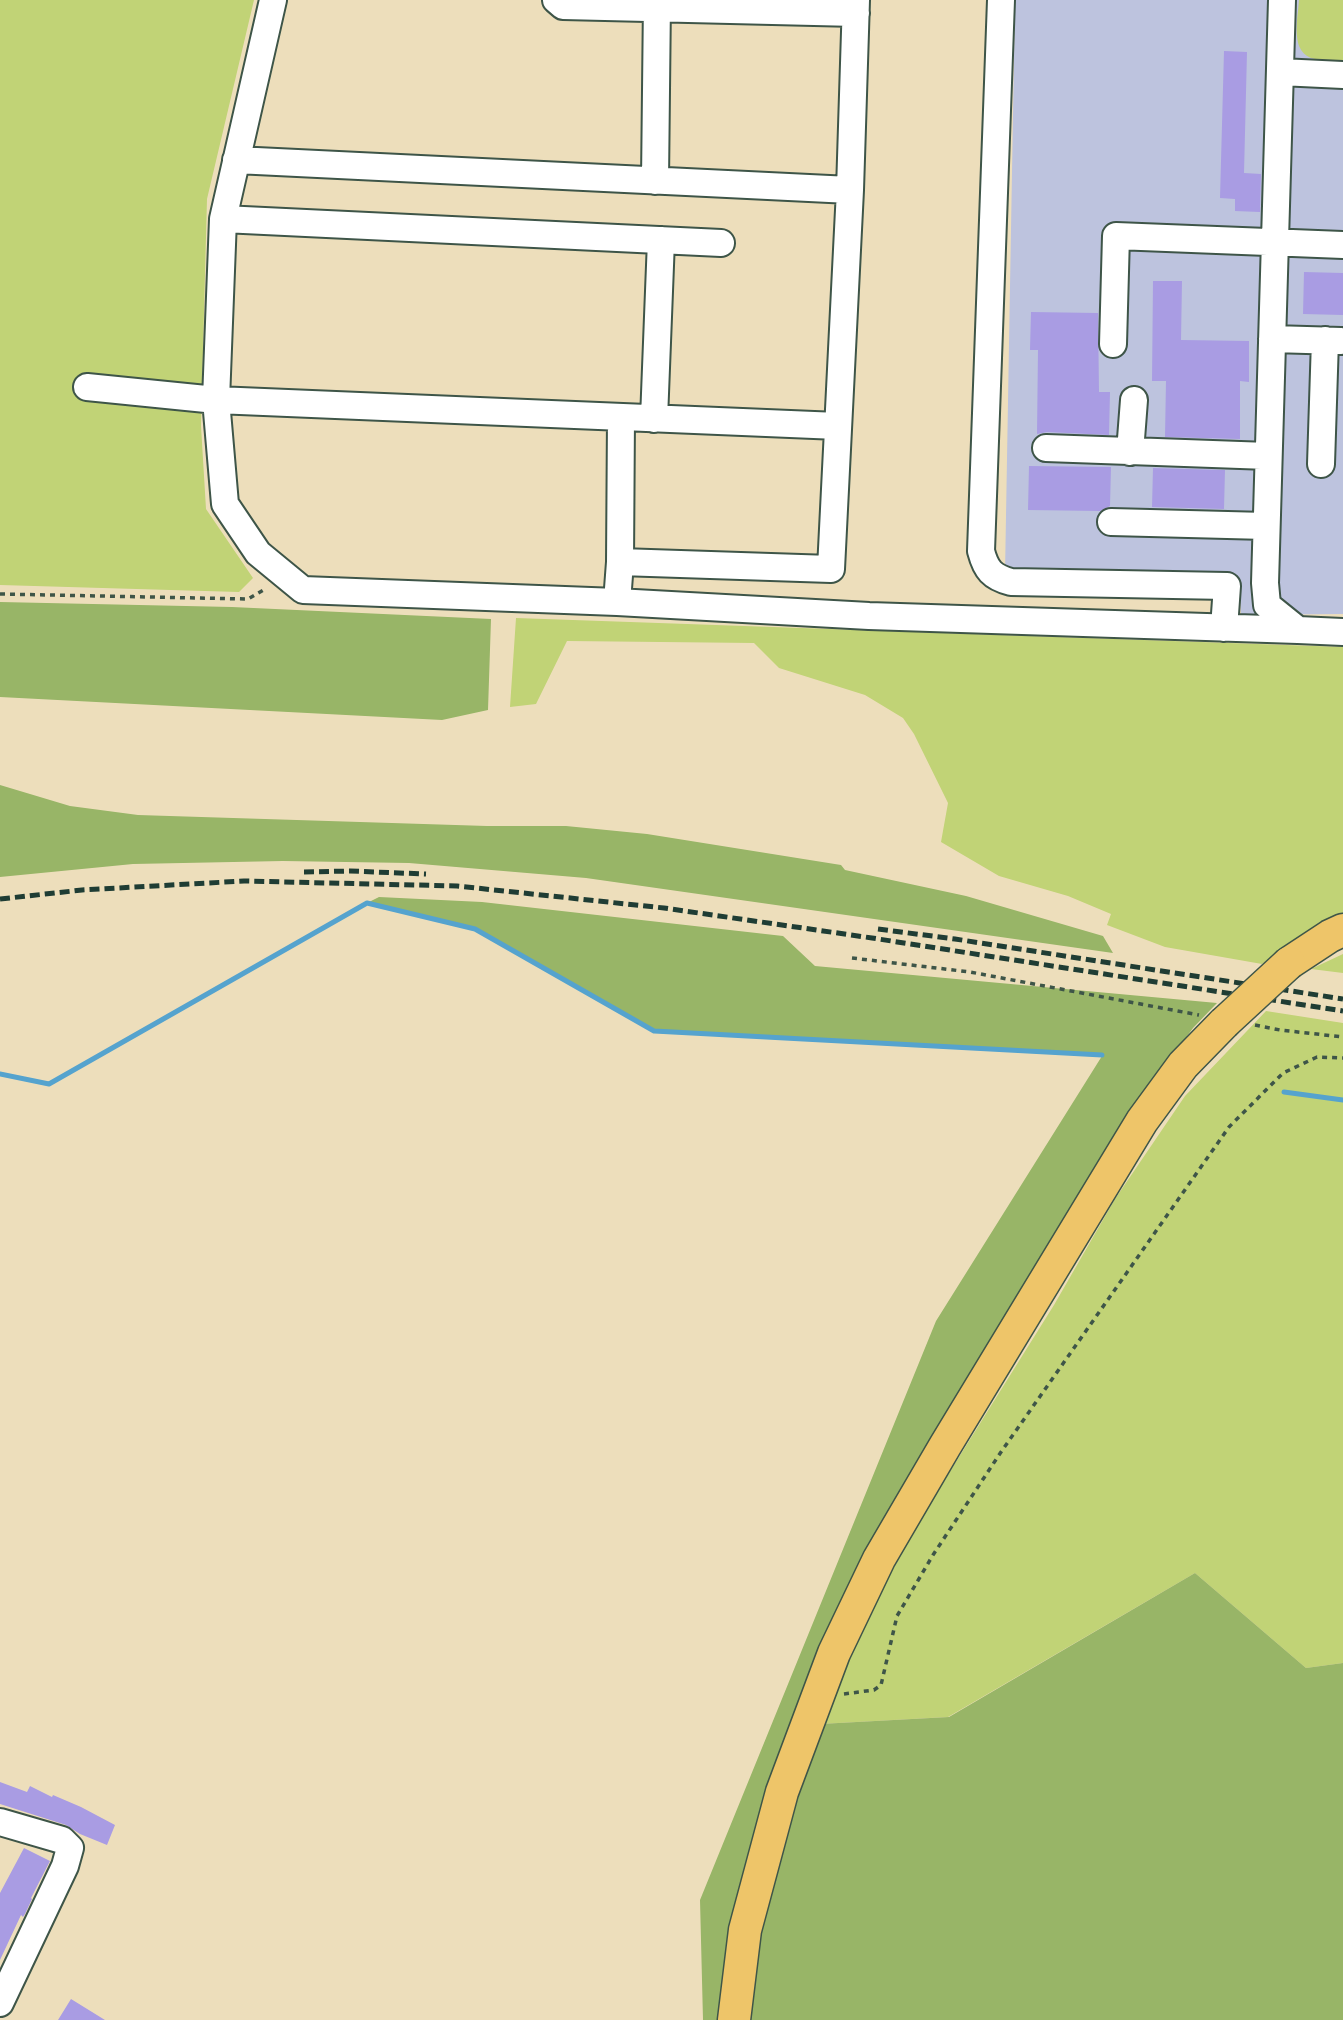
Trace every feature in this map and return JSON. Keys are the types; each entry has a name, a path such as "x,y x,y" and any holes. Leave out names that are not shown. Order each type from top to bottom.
{"main road":[{"path":"733,2020 744,1930 782,1792 834,1653 879,1559 1142,1121 1184,1065 1226,1021 1289,963 1343,930"}],"street":[{"path":"273,0 222,219 216,400 225,504 258,553 303,590 617,602 869,616 1343,632"},
{"path":"556,0 563,6 657,4 856,7 850,190 831,569 620,562"},
{"path":"1001,0 982,537 984,560 990,572 997,578 1010,582 1227,586 1224,628"},
{"path":"1282,0 1265,583 1267,605 1298,630"},
{"path":"655,181 657,4"},
{"path":"1280,72 1343,75"},
{"path":"236,160 850,190"},
{"path":"222,219 721,243"},
{"path":"1113,344 1115,236 1343,245"},
{"path":"654,419 661,240"},
{"path":"1272,339 1334,340 1321,464"},
{"path":"87,387 216,400 838,426"},
{"path":"1130,452 1134,400"},
{"path":"617,602 620,562 621,417"},
{"path":"1046,448 1268,456"},
{"path":"1111,522 1266,526"},
{"path":"0,1822 62,1840 70,1848 65,1866 0,2003"}],"path":[{"path":"0,594 248,599 287,577"},
{"path":"852,958 970,972 1226,1021 1343,1037"},
{"path":"818,1695 874,1690 881,1685 897,1616 933,1555 1031,1408 1228,1127 1283,1073 1317,1057 1343,1058"}],"shaded area":[{"path":"1015,0 1343,0 1343,614 1241,615 1239,579 1005,573"}],"green space":[{"path":"0,0 254,0 207,199 201,426 206,509 253,578 239,592 0,585"},
{"path":"1299,0 1343,0 1343,60 1315,59 1301,50 1297,35"},
{"path":"0,602 232,607 491,619 488,710 442,720 0,697"},
{"path":"516,618 1343,647 1343,917 1292,942 1262,964 1165,947 1107,925 1111,914 1068,896 999,876 941,842 948,803 914,734 903,718 865,695 779,668 754,643 567,641 536,704 510,707"},
{"path":"0,785 70,806 138,815 566,826 647,834 841,865 845,870 966,896 1103,936 1113,953 586,878 409,863 283,861 133,864 0,877"},
{"path":"379,897 482,902 783,936 815,966 1217,1003 1193,1028 1127,1119 863,1564 722,2020 703,2020 700,1900 936,1321 1102,1056 654,1031 475,929 367,903"},
{"path":"1343,954 1343,973 1311,969"},
{"path":"1266,1011 1343,1023 1343,1663 1306,1668 1195,1573 948,1717 820,1724 860,1629 924,1513 1054,1305 1115,1199 1185,1096"},
{"path":"1195,1573 1306,1668 1343,1663 1343,2020 748,2020 757,1932 795,1794 820,1724 949,1717"}],"building":[{"path":"1224,51 1247,52 1244,173 1261,174 1260,212 1235,211 1235,199 1220,198"},
{"path":"1304,272 1343,273 1343,315 1303,314"},
{"path":"1153,281 1182,281 1181,340 1249,341 1249,382 1240,381 1240,439 1165,437 1166,381 1152,381"},
{"path":"1031,312 1098,313 1099,392 1110,392 1109,435 1047,432 1037,434 1038,350 1030,350"},
{"path":"1029,466 1111,467 1110,506 1100,511 1028,510"},
{"path":"1153,468 1225,470 1224,509 1152,507"},
{"path":"0,1782 27,1792 30,1786 81,1807 115,1825 107,1845 66,1825 0,1804"},
{"path":"24,1848 50,1861 0,1960 0,1893"},
{"path":"71,1999 105,2020 58,2020"}],"waterway":[{"path":"0,1074 49,1084 367,903 475,929 654,1031 1102,1055"},
{"path":"1284,1092 1343,1100"}],"railway":[{"path":"304,872 426,874"},
{"path":"0,899 82,890 244,881 457,886 664,908 1343,1011"},
{"path":"878,929 1343,999"}]}
